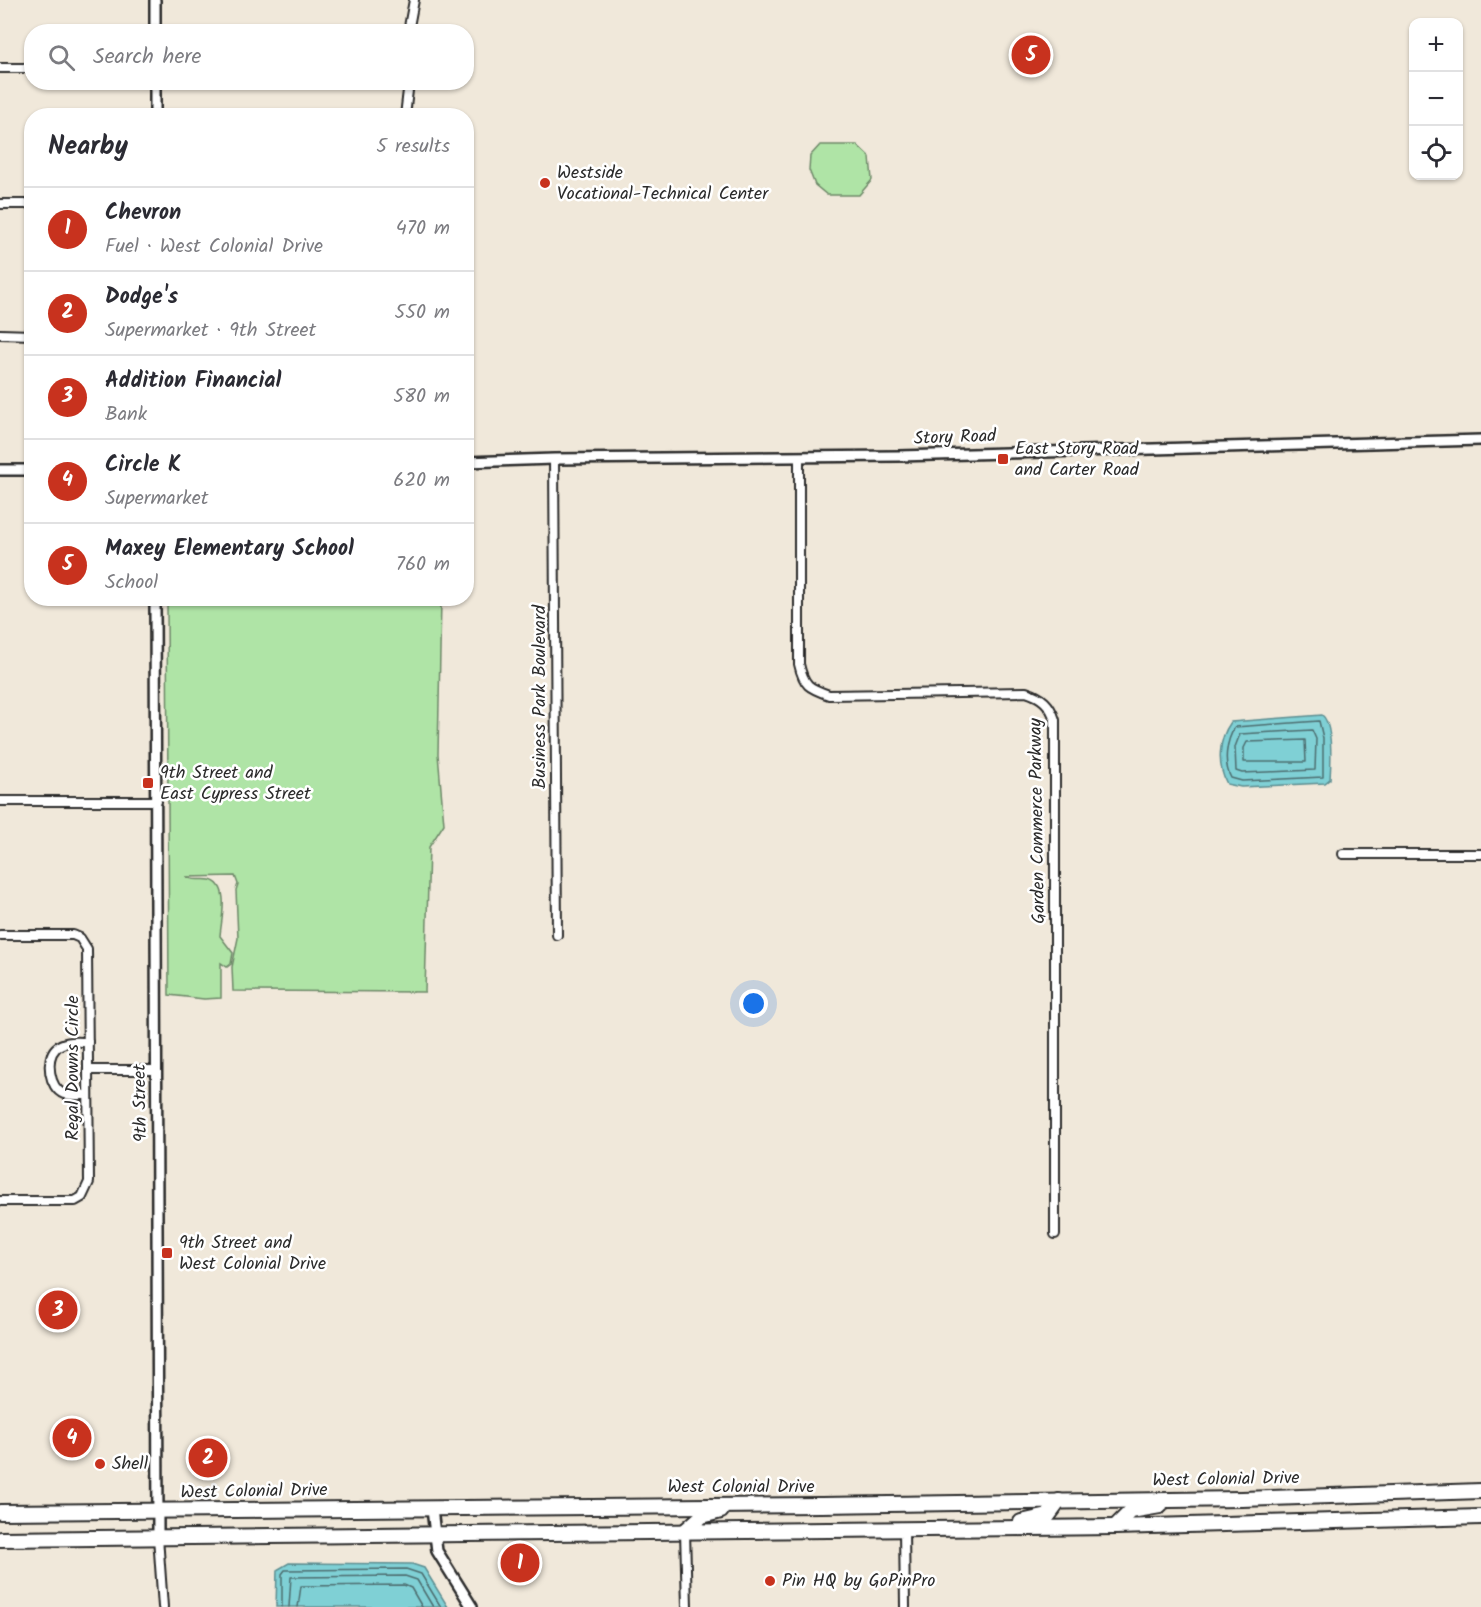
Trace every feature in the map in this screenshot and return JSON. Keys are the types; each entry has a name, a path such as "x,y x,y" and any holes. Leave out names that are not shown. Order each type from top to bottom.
{"highway":[{"name":"West Colonial Drive","path":"0,1512 779,1506 1481,1491"},
{"path":"1115,1527 1131,1512 1201,1498"},
{"path":"995,1528 1048,1516 1059,1501"},
{"path":"685,1531 702,1516 732,1509 779,1506"},
{"path":"0,1539 1115,1527 1481,1517"}],"street":[{"path":"154,0 155,24"},
{"path":"410,24 414,0"},
{"path":"0,68 24,68"},
{"path":"155,90 155,108"},
{"path":"406,108 408,90"},
{"path":"0,204 24,204"},
{"path":"0,334 24,335"},
{"name":"Story Road","path":"474,462 554,459 799,458 1481,440"},
{"name":"Garden Commerce Parkway","path":"799,458 799,664 802,680 812,689 829,695 1026,692 1040,697 1052,709 1055,720 1055,1234"},
{"name":"Business Park Boulevard","path":"554,459 557,935"},
{"path":"0,470 24,470"},
{"name":"9th Street","path":"155,606 158,1538 163,1607"},
{"path":"0,801 157,801"},
{"path":"1343,854 1481,854"},
{"name":"Regal Downs Circle","path":"0,935 73,935 81,938 87,949 89,1182 82,1197 75,1201 0,1201"},
{"path":"88,1042 62,1044 54,1049 51,1058 51,1081 56,1088 65,1094 88,1095"},
{"path":"88,1070 156,1070"},
{"path":"432,1509 437,1551 472,1607"},
{"path":"904,1529 905,1607"},
{"path":"685,1531 687,1607"}],"green space":[{"path":"820,145 857,145 870,157 872,180 859,195 827,195 815,185 809,170 810,156"},
{"path":"167,606 441,606 438,754 444,824 429,847 425,992 233,991 232,967 238,938 236,890 238,884 235,876 187,877 216,883 223,896 220,936 233,953 231,964 227,967 221,963 221,998 204,999 169,995"}],"water":[{"path":"1322,715 1326,720 1331,745 1330,779 1325,783 1241,787 1227,784 1220,753 1223,737 1231,722"},
{"path":"289,1563 412,1564 424,1568 448,1607 276,1607 277,1570"}],"place":[{"name":"Maxey Elementary School","path":"1031,55"},
{"name":"Westside Vocational-Technical Center","path":"545,183"},
{"name":"East Story Road and Carter Road","path":"1003,459"},
{"name":"9th Street and East Cypress Street","path":"148,783"},
{"name":"9th Street and West Colonial Drive","path":"167,1253"},
{"name":"Addition Financial","path":"58,1310"},
{"name":"Circle K","path":"72,1438"},
{"name":"Dodge's","path":"208,1458"},
{"name":"Shell","path":"100,1464"},
{"name":"Chevron","path":"520,1563"},
{"name":"Pin HQ by GoPinPro","path":"770,1581"}]}
